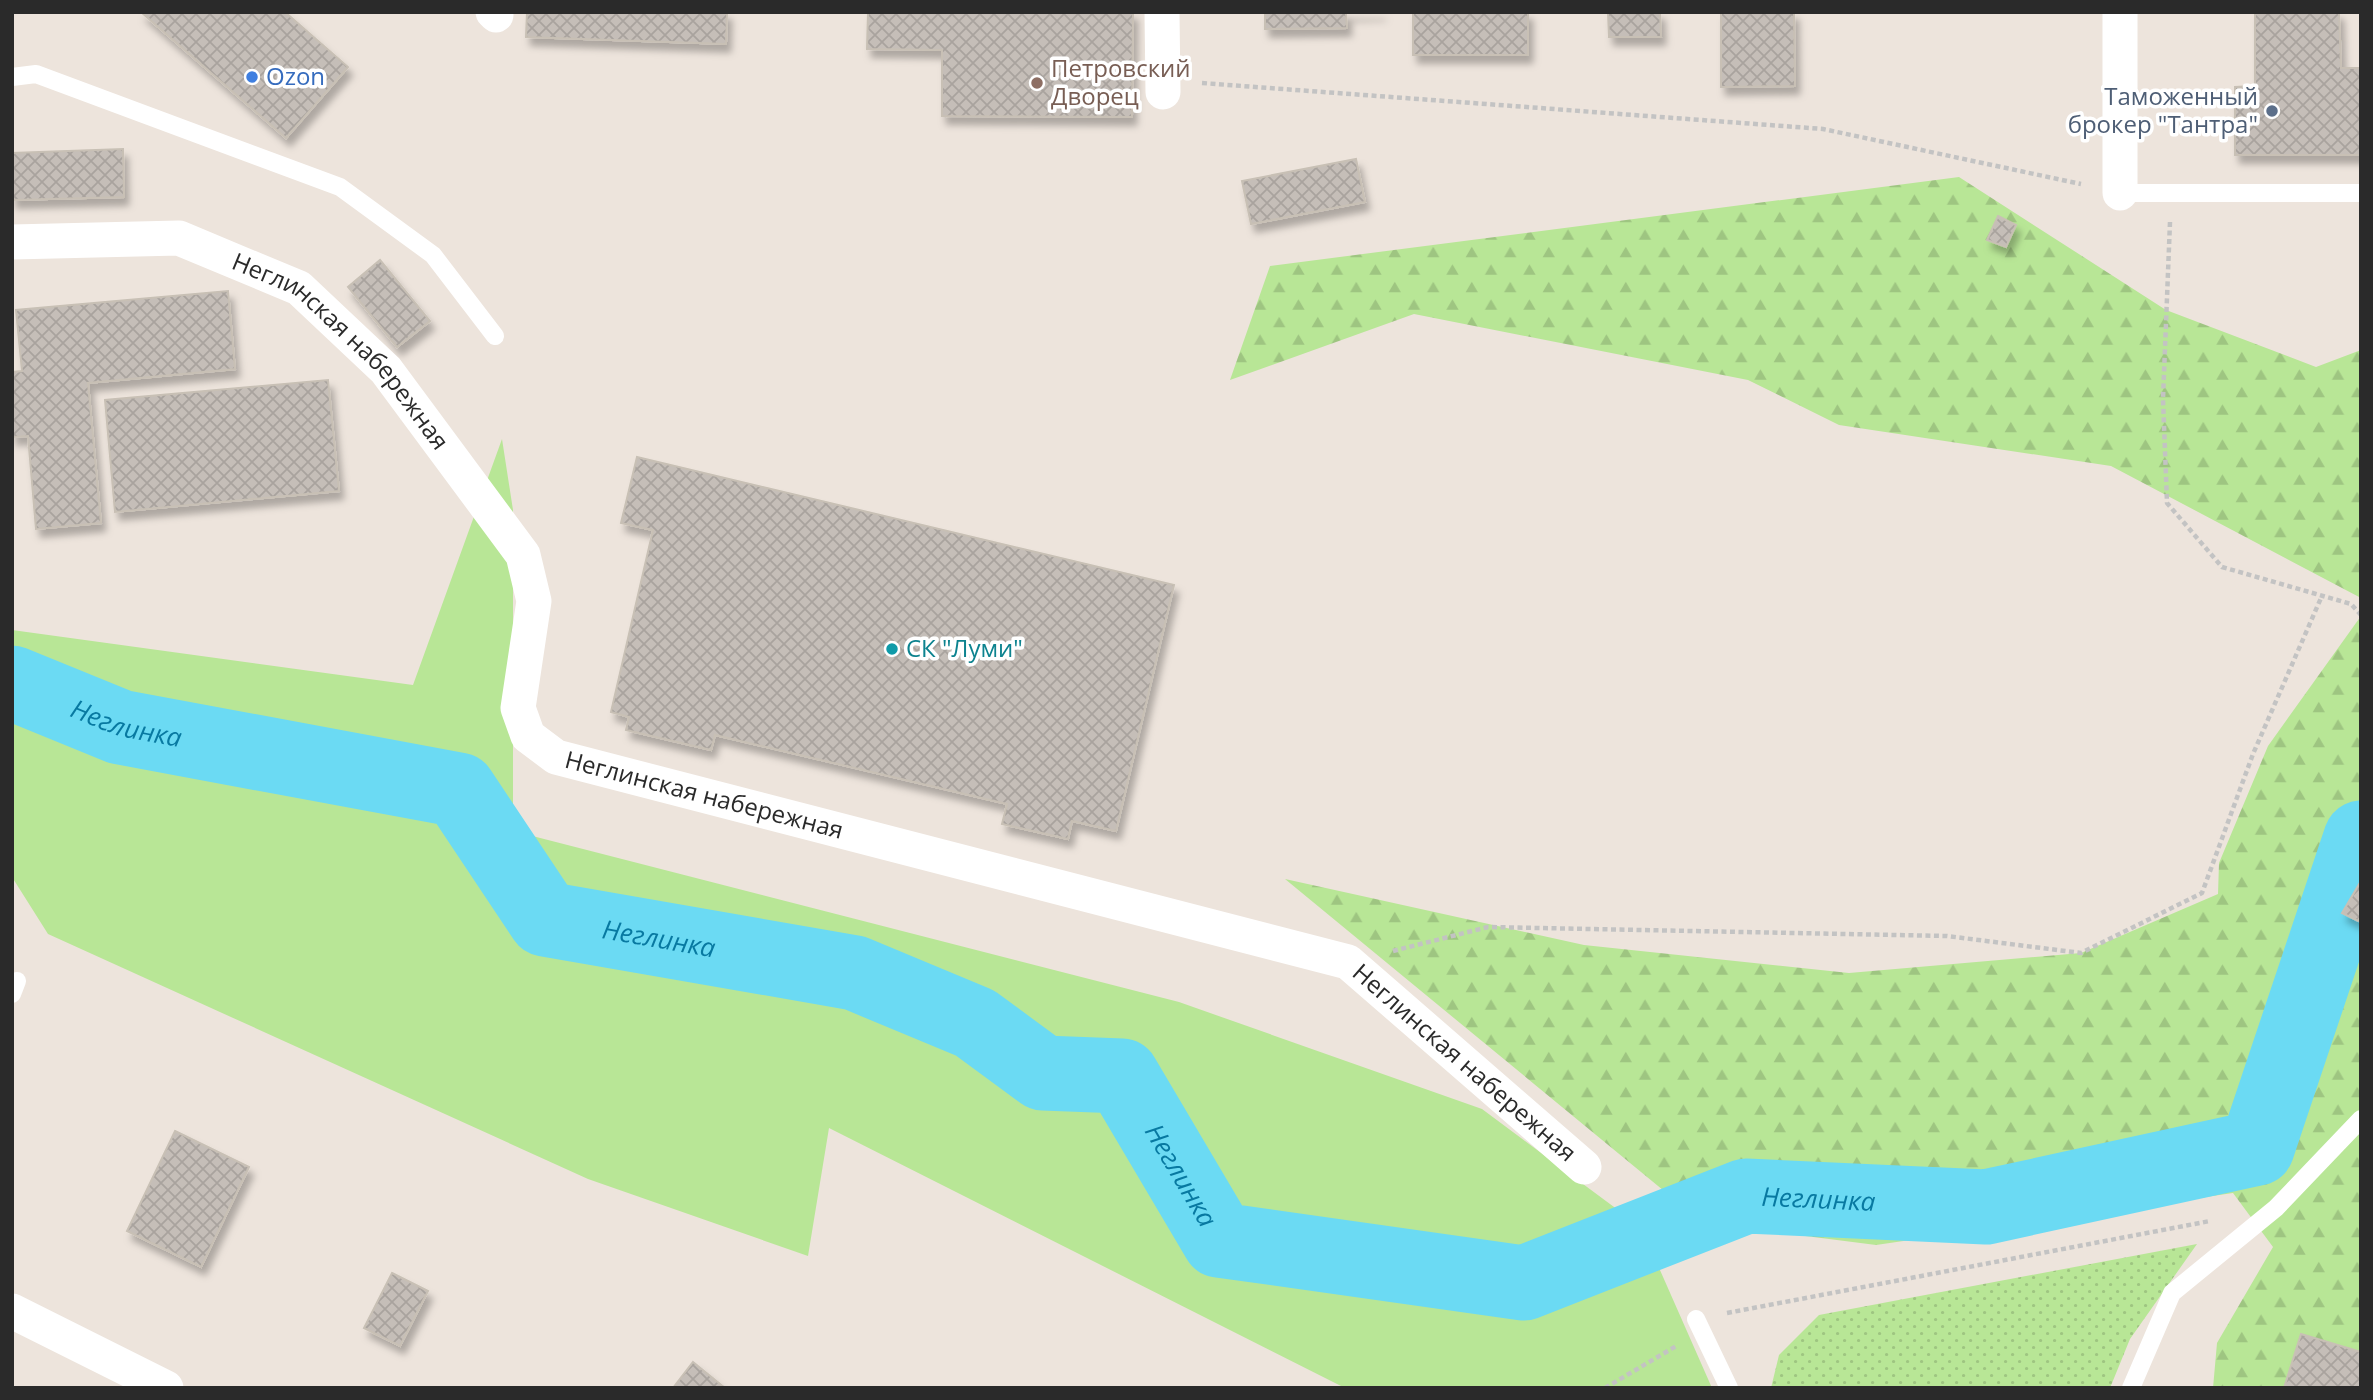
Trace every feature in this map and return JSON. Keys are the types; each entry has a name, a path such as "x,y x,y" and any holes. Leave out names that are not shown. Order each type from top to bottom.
{"street":[{"path":"1162,12 1163,86"},
{"path":"2120,12 2120,192"},
{"name":"Неглинская набережная","path":"12,242 178,237 299,288 386,370 523,555 534,601 518,708 528,736 556,757 1348,962 1584,1167"},
{"path":"12,1311 166,1388"}],"lane":[{"path":"12,77 36,75 340,187 433,255 495,336"},
{"path":"2120,192 2361,193"},
{"path":"2131,1388 2172,1293 2276,1208 2361,1119"},
{"path":"1696,1319 1729,1388"}],"path":[{"path":"1163,86 1823,130 2120,192"},
{"path":"2171,193 2163,399 2167,503 2222,567 2321,598 2351,604 2361,615"},
{"path":"1348,962 1488,927 1947,936 2081,953 2202,893 2253,754 2321,598"},
{"path":"1605,1388 1690,1337 1696,1319 2276,1208"}],"green space":[{"path":"1959,177 2166,310 2316,367 2361,350 2361,598 2111,466 1839,425 1748,380 1414,314 1230,380 1270,266"},
{"path":"502,439 513,510 513,831 1179,1002 1482,1109 1641,1227 1712,1388 1345,1388 829,1128 808,1256 588,1179 48,934 12,877 12,630 413,685"},
{"path":"2361,616 2361,1388 2213,1388 2217,1343 2273,1247 2233,1193 1876,1245 1703,1223 1285,879 1584,945 1849,973 2081,953 2218,894 2219,863 2268,746"},
{"path":"2197,1244 2130,1339 2110,1388 1771,1388 1779,1355 1819,1315"}],"building":[{"path":"141,12 285,12 348,67 286,138"},
{"path":"527,12 727,12 726,44 526,37"},
{"name":"Петровский Дворец","path":"868,12 1133,12 1132,117 942,116 942,50 867,49"},
{"path":"1265,12 1382,12 1346,13 1347,28 1265,29"},
{"path":"1413,12 1528,12 1528,55 1413,55"},
{"path":"1608,12 1660,12 1661,37 1609,37"},
{"path":"1721,12 1794,12 1795,86 1721,87"},
{"path":"2255,12 2339,12 2341,68 2361,68 2361,155 2235,155 2235,87 2255,86"},
{"path":"123,149 124,197 12,200 12,153"},
{"path":"1356,159 1365,202 1251,224 1242,181"},
{"path":"1998,216 2016,225 2006,247 1987,240"},
{"path":"380,260 430,321 397,347 348,287"},
{"path":"228,291 235,369 88,383 101,523 36,529 28,436 12,437 12,372 22,371 16,310"},
{"path":"328,380 339,491 115,512 105,400"},
{"name":"СК \"Луми\"","path":"637,457 1174,585 1116,831 1072,821 1068,839 1002,824 1007,804 715,735 711,750 626,730 629,717 611,712 653,530 621,523"},
{"path":"2361,881 2361,916 2358,921 2342,913"},
{"path":"175,1131 249,1167 201,1267 127,1231"},
{"path":"392,1273 428,1291 400,1346 364,1328"},
{"path":"2301,1334 2361,1352 2361,1388 2284,1388"},
{"path":"693,1362 725,1388 673,1388"}],"waterway":[{"name":"Неглинка","path":"12,683 120,727 459,790 545,919 855,973 975,1023 1043,1073 1122,1076 1219,1240 1524,1283 1746,1196 1986,1207 2257,1148 2361,838"}],"place":[{"name":"Ozon","path":"252,77"},
{"name":"Петровский Дворец","path":"1037,83"},
{"name":"Таможенный брокер \"Тантра\"","path":"2272,111"},
{"name":"СК \"Луми\"","path":"892,649"}]}
